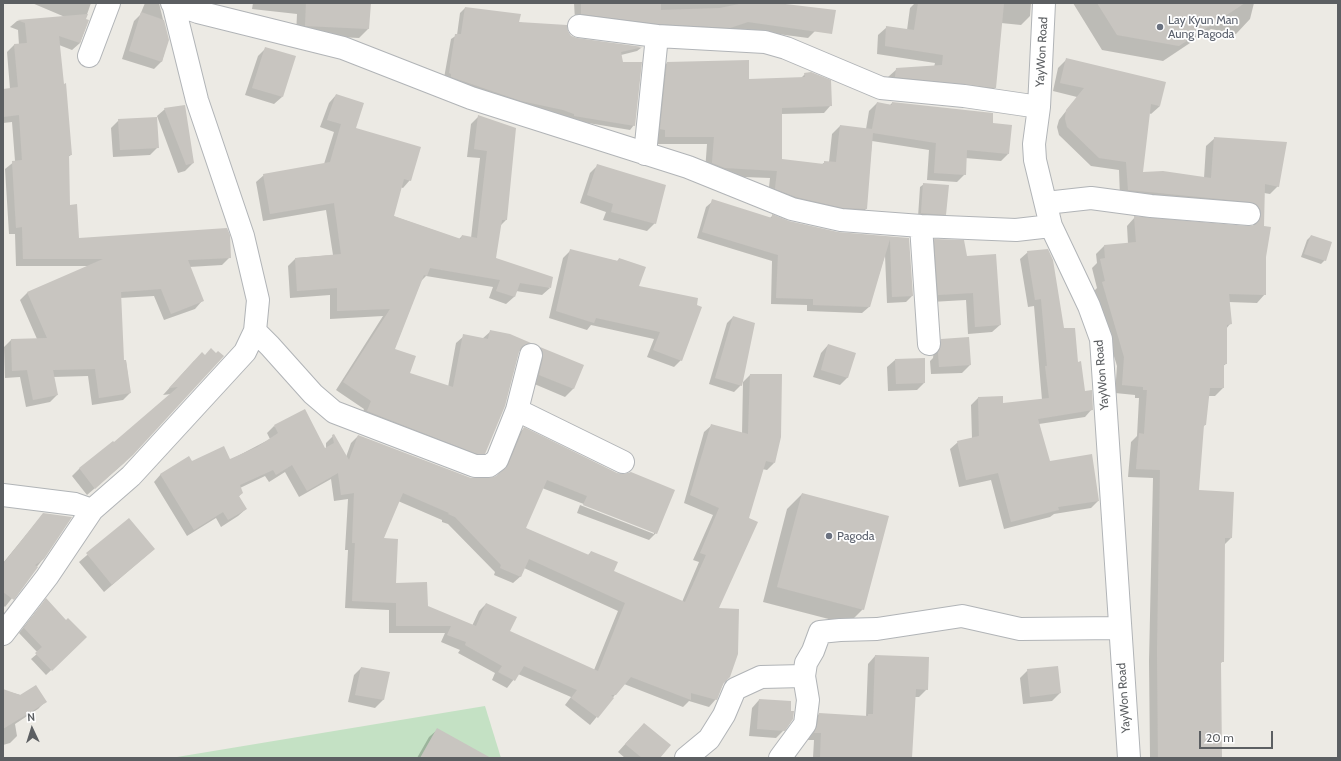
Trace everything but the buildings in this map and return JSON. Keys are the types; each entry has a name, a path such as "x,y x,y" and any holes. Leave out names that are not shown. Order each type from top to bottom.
{"street":[{"path":"89,56 109,3"},
{"path":"172,3 198,12 343,48 471,98 688,167 792,209 840,220 921,226 1016,230 1051,226"},
{"path":"3,634 47,577 92,510 131,476 245,352 255,331 258,300 243,236 197,100 172,3"},
{"name":"YayWon Road","path":"1044,3 1039,107 1034,144 1035,160 1051,226 1089,306 1101,339 1129,758"},
{"path":"579,26 657,36 765,42 786,48 881,88 970,96 1039,107"},
{"path":"645,154 657,36"},
{"path":"1046,203 1091,198 1151,206 1249,214"},
{"path":"921,226 929,344"},
{"path":"255,331 314,394 334,412 475,466 489,466 497,460 517,410 531,355"},
{"path":"517,410 623,462"},
{"path":"3,495 75,504 92,510"},
{"path":"780,758 805,724 808,700 804,676 806,663 813,651 820,632 877,629 962,616 1020,629 1120,628"},
{"path":"686,758 709,739 724,715 735,689 760,677 804,676"}],"green space":[{"path":"485,706 501,758 171,758"}],"place":[{"name":"Lay Kyun Man Aung Pagoda","path":"1160,27"},
{"name":"Pagoda","path":"829,536"}]}
